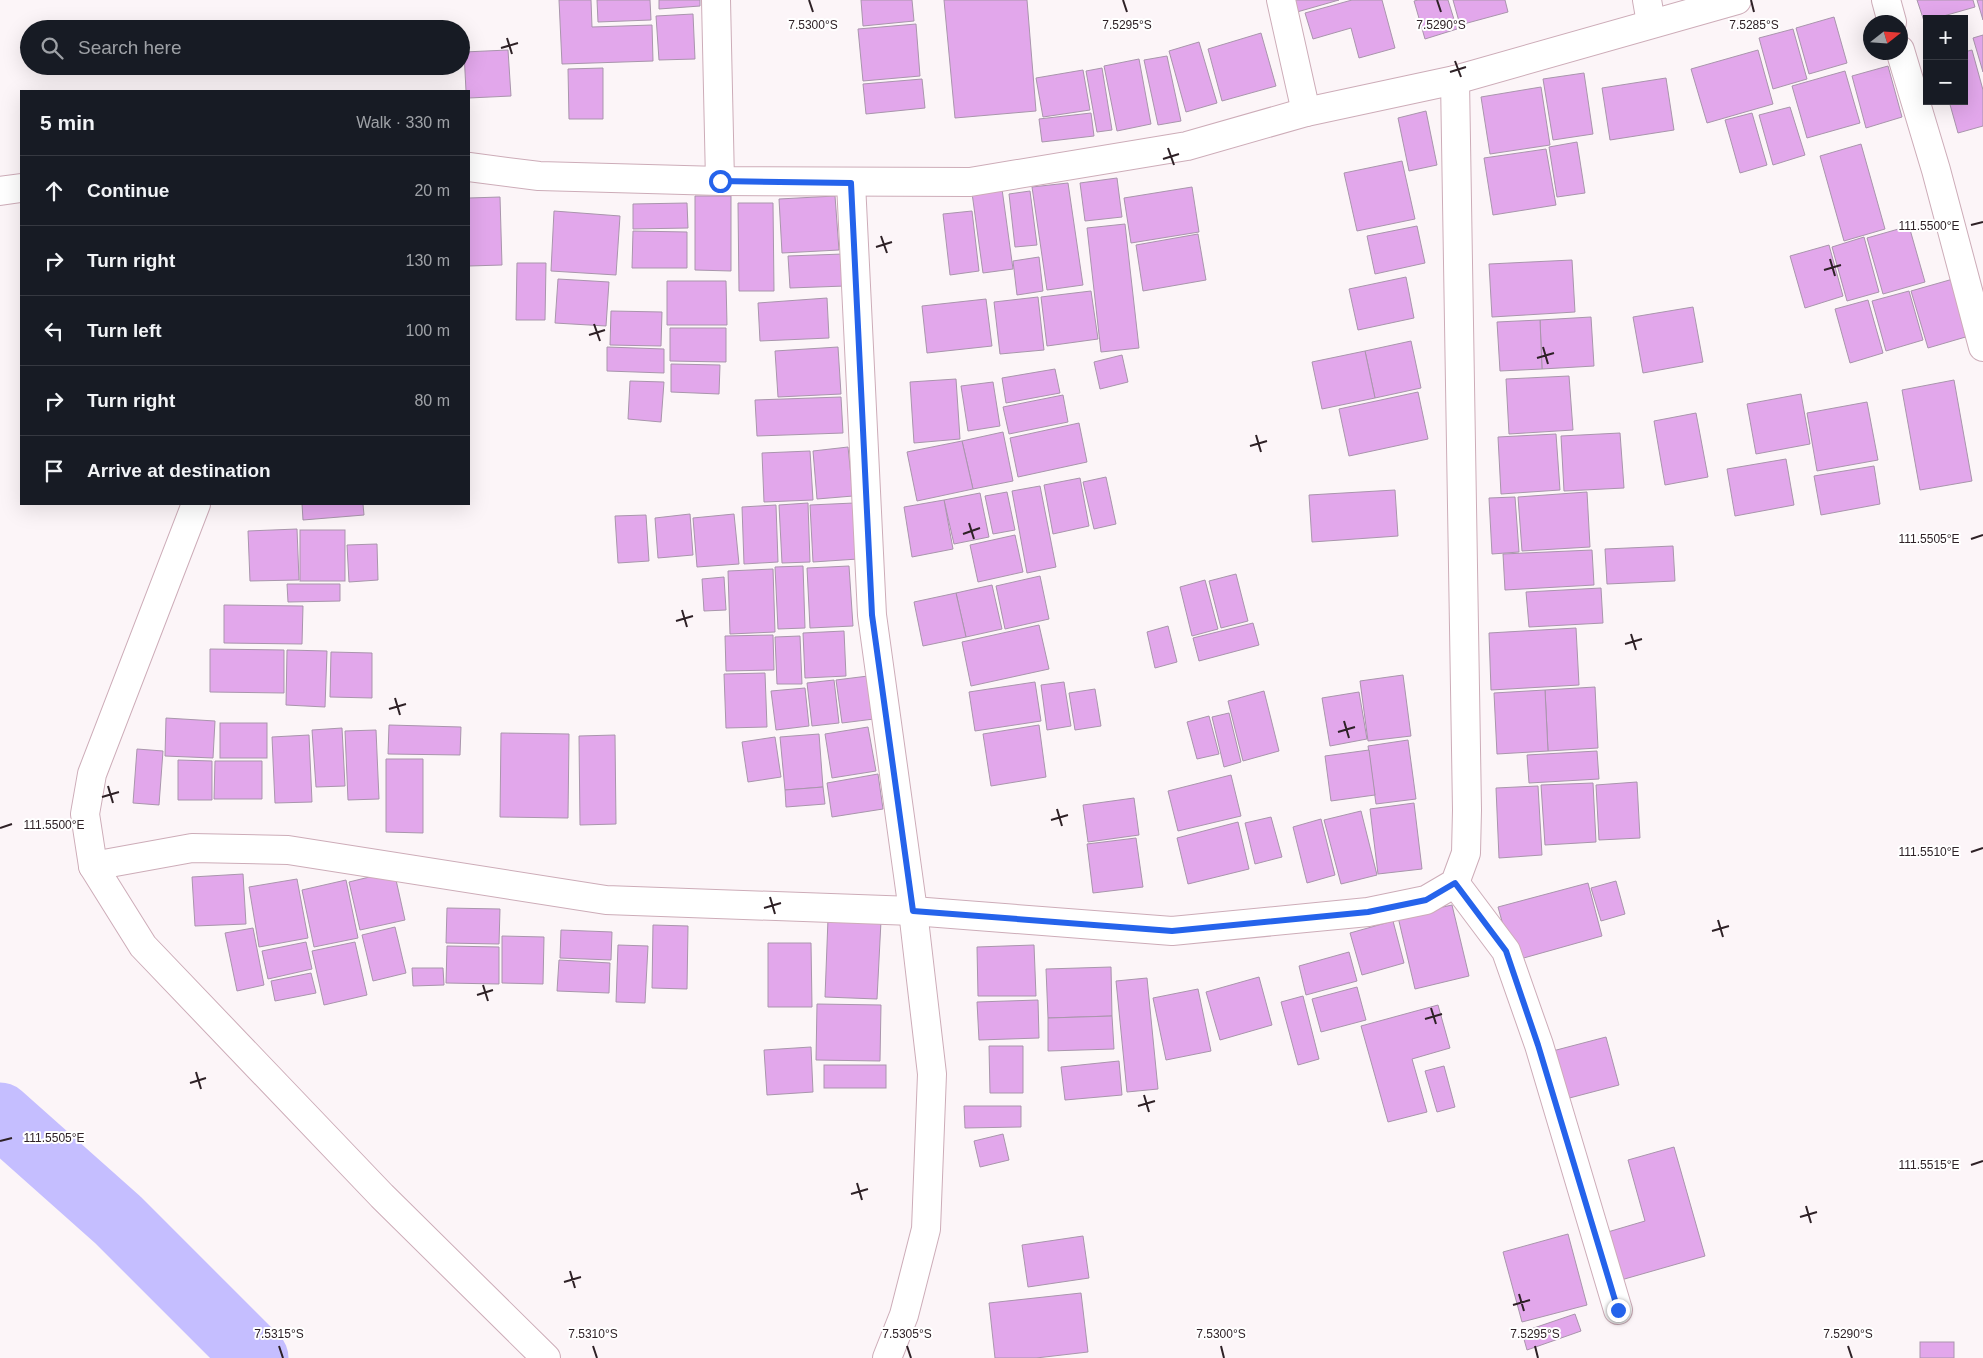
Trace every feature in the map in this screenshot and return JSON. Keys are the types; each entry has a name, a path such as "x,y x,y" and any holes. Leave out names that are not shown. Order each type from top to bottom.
{"street":[{"path":"716,0 720,181"},
{"path":"1281,0 1306,112"},
{"path":"470,167 538,176 851,183 970,182 1187,146 1306,112 1454,80 1649,12 1737,0"},
{"path":"1886,0 1890,15"},
{"path":"1903,60 1936,170 1983,347"},
{"path":"93,866 192,848 288,850 606,900 913,911 1172,931 1368,912 1426,900 1455,883 1466,853 1468,810 1454,80"},
{"path":"851,183 872,615 913,911 932,1074 926,1229 904,1314 887,1358"},
{"path":"0,191 20,188"},
{"path":"196,505 92,774 85,814 93,866 142,946 382,1196 546,1358"},
{"path":"1455,883 1506,951 1538,1045 1618,1310"}],"building":[{"path":"559,0 591,0 592,27 652,25 653,61 562,64"},
{"path":"597,0 650,0 651,20 598,22"},
{"path":"659,0 700,0 700,6 659,9"},
{"path":"861,0 912,0 914,21 863,26"},
{"path":"944,0 1027,0 1036,111 955,118"},
{"path":"1294,0 1339,0 1297,12"},
{"path":"1352,0 1382,0 1395,48 1359,58 1351,28 1313,39 1305,13"},
{"path":"1448,0 1457,29 1425,39 1414,1"},
{"path":"1453,0 1505,0 1508,12 1460,25"},
{"path":"1917,0 1973,0 1975,7 1947,15 1923,15 1923,18"},
{"path":"1977,0 1983,0 1983,20"},
{"path":"693,14 695,59 659,60 656,16"},
{"path":"1834,17 1847,63 1809,74 1796,28"},
{"path":"916,24 920,76 863,81 858,29"},
{"path":"1793,29 1807,79 1773,89 1759,38"},
{"path":"1261,33 1276,86 1222,101 1208,49"},
{"path":"1983,35 1983,72 1973,38"},
{"path":"1199,42 1217,103 1186,112 1169,51"},
{"path":"508,50 511,96 470,98 470,90 466,90 465,75 470,75 470,52"},
{"path":"1758,50 1773,104 1707,123 1691,69"},
{"path":"1972,50 1983,90 1983,126 1958,133 1950,105 1968,105 1968,51"},
{"path":"1167,56 1181,121 1158,125 1144,60"},
{"path":"1139,59 1151,124 1117,131 1104,66"},
{"path":"1888,66 1902,117 1866,128 1852,76"},
{"path":"603,68 603,119 569,119 568,69"},
{"path":"1102,68 1112,130 1097,132 1086,71"},
{"path":"1083,70 1090,110 1043,117 1036,78"},
{"path":"1845,71 1860,123 1807,138 1792,86"},
{"path":"1584,73 1593,134 1553,140 1543,79"},
{"path":"1666,78 1674,130 1610,140 1602,88"},
{"path":"922,79 925,108 866,114 863,84"},
{"path":"1541,87 1550,145 1490,154 1481,97"},
{"path":"1790,107 1805,155 1773,165 1759,115"},
{"path":"1426,111 1437,165 1409,171 1398,118"},
{"path":"1091,113 1094,136 1042,142 1039,119"},
{"path":"1752,113 1767,165 1740,173 1725,120"},
{"path":"1577,142 1585,193 1557,197 1549,147"},
{"path":"1861,144 1885,229 1844,241 1820,156"},
{"path":"1546,149 1556,205 1493,215 1484,158"},
{"path":"1402,161 1415,219 1357,231 1344,173"},
{"path":"1117,178 1122,217 1085,221 1080,183"},
{"path":"1068,183 1083,285 1047,290 1032,187"},
{"path":"1192,187 1199,232 1131,243 1124,198"},
{"path":"1002,189 1013,269 983,273 972,193"},
{"path":"1030,191 1037,245 1015,247 1009,194"},
{"path":"695,196 731,196 731,271 695,270"},
{"path":"835,196 839,250 782,253 779,199"},
{"path":"500,197 502,265 470,266 470,198"},
{"path":"687,203 688,228 633,229 633,204"},
{"path":"738,203 773,203 774,291 739,291"},
{"path":"554,211 620,216 616,275 551,271"},
{"path":"972,211 979,271 950,275 943,214"},
{"path":"1125,224 1139,348 1101,352 1087,228"},
{"path":"1417,226 1425,263 1375,274 1367,236"},
{"path":"1909,226 1925,282 1883,294 1867,238"},
{"path":"633,231 687,232 687,268 632,268"},
{"path":"1198,234 1206,280 1143,291 1136,245"},
{"path":"1864,237 1879,292 1847,301 1832,247"},
{"path":"1829,245 1843,296 1805,308 1790,256"},
{"path":"843,254 845,286 790,288 788,256"},
{"path":"1039,257 1043,291 1017,295 1013,261"},
{"path":"1572,260 1575,312 1492,317 1489,264"},
{"path":"517,263 546,263 545,320 516,320"},
{"path":"1406,277 1414,318 1358,330 1349,289"},
{"path":"558,279 609,282 606,326 555,323"},
{"path":"1953,279 1969,336 1928,348 1911,291"},
{"path":"667,281 726,281 727,325 667,325"},
{"path":"1091,291 1098,339 1047,346 1041,297"},
{"path":"1909,291 1923,340 1886,351 1872,301"},
{"path":"1038,297 1044,350 1000,354 994,302"},
{"path":"827,298 829,338 760,341 758,303"},
{"path":"986,299 992,346 927,353 922,306"},
{"path":"1868,300 1883,353 1850,363 1835,309"},
{"path":"1693,307 1703,362 1643,373 1633,317"},
{"path":"611,311 662,312 661,346 610,345"},
{"path":"1591,317 1594,366 1542,369 1540,320"},
{"path":"1540,320 1542,369 1500,371 1497,322"},
{"path":"670,328 726,328 726,362 670,361"},
{"path":"1411,341 1421,388 1375,398 1365,351"},
{"path":"607,347 664,349 664,373 607,371"},
{"path":"838,347 841,394 778,397 775,351"},
{"path":"1365,351 1375,398 1322,409 1312,362"},
{"path":"1122,355 1128,382 1100,389 1094,362"},
{"path":"671,364 720,365 719,394 671,392"},
{"path":"1055,369 1060,393 1006,403 1002,378"},
{"path":"1569,376 1573,430 1509,434 1506,379"},
{"path":"956,379 960,439 914,443 910,382"},
{"path":"1954,380 1972,481 1920,490 1902,390"},
{"path":"630,381 664,382 661,422 628,419"},
{"path":"993,382 1000,426 968,431 961,386"},
{"path":"1418,392 1428,439 1349,456 1339,409"},
{"path":"1801,394 1810,444 1756,454 1747,404"},
{"path":"1063,395 1068,422 1009,434 1003,407"},
{"path":"841,397 843,433 757,436 755,400"},
{"path":"1867,402 1878,460 1817,471 1807,413"},
{"path":"1696,413 1708,477 1665,485 1654,421"},
{"path":"1079,423 1087,462 1018,477 1010,438"},
{"path":"1003,432 1013,481 973,489 962,441"},
{"path":"1620,433 1624,488 1564,491 1561,436"},
{"path":"1556,434 1560,490 1501,494 1498,437"},
{"path":"962,441 973,489 917,501 907,452"},
{"path":"848,447 853,496 817,499 813,451"},
{"path":"810,451 813,500 764,502 762,453"},
{"path":"1786,459 1794,505 1735,516 1727,469"},
{"path":"1874,466 1880,504 1821,515 1814,476"},
{"path":"1106,477 1116,524 1094,529 1083,482"},
{"path":"1080,478 1089,526 1053,534 1044,485"},
{"path":"1040,486 1056,567 1027,573 1012,491"},
{"path":"1395,490 1398,536 1312,542 1309,495"},
{"path":"1007,492 1015,530 993,534 985,496"},
{"path":"1587,492 1590,547 1522,551 1518,497"},
{"path":"980,493 989,537 954,544 944,500"},
{"path":"1515,497 1519,552 1492,554 1489,498"},
{"path":"944,500 953,549 912,557 904,507"},
{"path":"808,503 810,562 782,563 779,505"},
{"path":"854,503 858,559 813,562 810,505"},
{"path":"302,505 363,505 364,515 303,520"},
{"path":"776,505 778,562 744,564 742,507"},
{"path":"690,514 693,555 658,558 655,518"},
{"path":"734,514 739,564 697,567 693,518"},
{"path":"646,515 649,561 618,563 615,516"},
{"path":"297,529 299,580 250,581 248,531"},
{"path":"300,530 345,530 345,581 300,581"},
{"path":"1015,535 1023,572 978,582 970,545"},
{"path":"377,544 378,580 349,582 347,545"},
{"path":"1673,546 1675,581 1607,584 1605,549"},
{"path":"1592,550 1594,585 1505,590 1503,554"},
{"path":"803,566 805,628 778,629 775,567"},
{"path":"849,566 853,626 810,628 807,568"},
{"path":"773,569 775,632 730,634 728,571"},
{"path":"1236,574 1248,621 1221,628 1209,581"},
{"path":"1040,576 1049,619 1005,629 996,586"},
{"path":"724,577 726,610 704,611 702,579"},
{"path":"1205,580 1218,629 1192,636 1180,587"},
{"path":"287,584 340,584 340,601 288,602"},
{"path":"992,585 1002,629 966,637 956,593"},
{"path":"1601,588 1603,623 1529,627 1526,592"},
{"path":"956,593 966,637 923,646 914,602"},
{"path":"224,605 303,606 302,644 224,643"},
{"path":"1253,623 1259,645 1199,661 1193,638"},
{"path":"1039,625 1049,669 971,686 962,642"},
{"path":"1168,626 1177,662 1155,668 1147,632"},
{"path":"1576,628 1579,685 1491,690 1489,633"},
{"path":"844,631 846,676 805,678 803,633"},
{"path":"773,635 774,670 726,671 725,636"},
{"path":"800,636 802,684 777,684 775,637"},
{"path":"210,649 284,650 284,693 210,692"},
{"path":"287,650 327,651 325,707 286,705"},
{"path":"331,652 372,653 372,698 330,697"},
{"path":"765,673 767,727 726,728 724,674"},
{"path":"1403,675 1411,736 1368,741 1360,681"},
{"path":"868,676 874,719 842,723 836,680"},
{"path":"834,680 839,723 812,726 807,683"},
{"path":"1035,682 1041,721 975,731 969,692"},
{"path":"1064,682 1071,726 1047,730 1041,685"},
{"path":"1595,687 1598,748 1548,751 1545,690"},
{"path":"805,688 809,726 776,730 771,691"},
{"path":"1095,689 1101,726 1075,730 1069,693"},
{"path":"1545,690 1548,751 1497,754 1494,693"},
{"path":"1264,691 1279,751 1243,761 1228,701"},
{"path":"1359,692 1367,739 1330,746 1322,698"},
{"path":"1229,713 1241,762 1224,767 1212,717"},
{"path":"1209,716 1219,754 1197,759 1187,722"},
{"path":"166,718 215,721 213,758 165,756"},
{"path":"220,723 267,723 267,758 220,758"},
{"path":"389,725 461,727 460,755 388,754"},
{"path":"1039,725 1046,777 991,786 983,734"},
{"path":"868,727 876,771 832,778 825,734"},
{"path":"342,728 345,786 316,787 312,730"},
{"path":"376,730 379,799 348,800 345,731"},
{"path":"501,733 569,734 568,818 500,817"},
{"path":"819,734 823,787 785,790 780,737"},
{"path":"309,735 312,802 275,803 272,737"},
{"path":"615,735 616,824 580,825 579,736"},
{"path":"775,737 781,777 748,782 742,742"},
{"path":"1408,740 1416,799 1376,804 1368,746"},
{"path":"137,749 163,751 159,805 133,803"},
{"path":"1369,750 1375,795 1331,801 1325,756"},
{"path":"1597,751 1599,779 1529,783 1527,755"},
{"path":"386,759 423,759 423,833 386,832"},
{"path":"178,760 212,761 212,800 178,800"},
{"path":"215,761 262,761 262,799 214,799"},
{"path":"878,774 883,809 832,817 827,783"},
{"path":"1231,775 1241,816 1178,831 1168,791"},
{"path":"1637,782 1640,838 1599,840 1596,785"},
{"path":"1593,783 1596,842 1545,845 1541,785"},
{"path":"1538,786 1542,855 1499,858 1496,788"},
{"path":"823,787 825,804 786,807 785,790"},
{"path":"1134,798 1139,835 1088,842 1083,805"},
{"path":"1414,803 1422,869 1378,874 1370,809"},
{"path":"1361,811 1377,875 1341,884 1324,820"},
{"path":"1271,817 1282,857 1255,864 1245,823"},
{"path":"1321,819 1335,875 1307,883 1293,827"},
{"path":"1238,822 1249,869 1188,884 1177,838"},
{"path":"1136,838 1143,887 1093,893 1087,844"},
{"path":"394,871 405,920 360,930 349,882"},
{"path":"243,874 246,924 195,926 192,877"},
{"path":"297,879 308,938 259,947 249,887"},
{"path":"346,880 358,938 314,947 302,890"},
{"path":"1616,881 1625,914 1601,921 1591,888"},
{"path":"1588,883 1602,936 1513,961 1498,907"},
{"path":"1452,905 1469,976 1415,989 1398,917"},
{"path":"447,908 500,909 499,944 446,943"},
{"path":"828,919 881,921 877,999 825,997"},
{"path":"1393,921 1404,963 1362,975 1350,933"},
{"path":"653,925 688,926 687,989 652,988"},
{"path":"395,927 406,973 373,981 362,935"},
{"path":"253,928 264,985 237,991 225,933"},
{"path":"561,930 612,932 611,960 560,958"},
{"path":"502,936 544,937 543,984 502,983"},
{"path":"306,942 312,969 268,979 262,951"},
{"path":"355,942 367,995 324,1005 312,951"},
{"path":"768,943 811,943 812,1007 768,1007"},
{"path":"618,945 648,946 645,1003 616,1002"},
{"path":"1034,945 1036,996 978,996 977,947"},
{"path":"447,946 499,947 499,984 446,983"},
{"path":"1349,952 1357,981 1306,995 1299,966"},
{"path":"559,960 610,963 609,993 557,991"},
{"path":"1111,967 1112,1016 1048,1018 1046,969"},
{"path":"412,968 443,968 444,985 413,986"},
{"path":"311,973 316,993 275,1001 271,981"},
{"path":"1259,977 1272,1025 1220,1040 1206,992"},
{"path":"1147,978 1158,1089 1127,1092 1116,981"},
{"path":"1357,987 1366,1020 1321,1032 1312,999"},
{"path":"1198,989 1211,1051 1166,1060 1153,998"},
{"path":"1303,996 1319,1059 1298,1065 1281,1002"},
{"path":"1038,1000 1039,1038 979,1040 977,1002"},
{"path":"817,1004 881,1005 880,1061 816,1060"},
{"path":"1438,1005 1450,1048 1412,1059 1427,1112 1388,1122 1361,1026"},
{"path":"1112,1016 1114,1049 1048,1051 1048,1018"},
{"path":"1606,1037 1619,1085 1558,1101 1545,1053"},
{"path":"989,1046 1023,1046 1023,1093 990,1093"},
{"path":"811,1047 813,1092 767,1095 764,1050"},
{"path":"1119,1061 1122,1095 1065,1100 1061,1067"},
{"path":"824,1065 886,1065 886,1088 824,1088"},
{"path":"1444,1066 1455,1107 1437,1112 1425,1071"},
{"path":"964,1106 1021,1106 1021,1127 965,1128"},
{"path":"1003,1134 1009,1160 980,1167 974,1141"},
{"path":"1674,1147 1705,1256 1614,1282 1601,1234 1645,1221 1628,1160"},
{"path":"1568,1234 1587,1305 1522,1322 1503,1252"},
{"path":"1083,1236 1089,1278 1028,1287 1022,1245"},
{"path":"1081,1293 1088,1352 1036,1358 995,1358 989,1303"},
{"path":"1575,1314 1581,1331 1527,1350 1522,1332"},
{"path":"1920,1342 1954,1342 1954,1358 1920,1358"}],"waterway":[{"path":"0,1115 118,1220 256,1358"}],"route":[{"path":"720,181 851,183 872,615 913,911 1172,931 1368,912 1426,900 1455,883 1506,951 1538,1045 1618,1310"}]}
